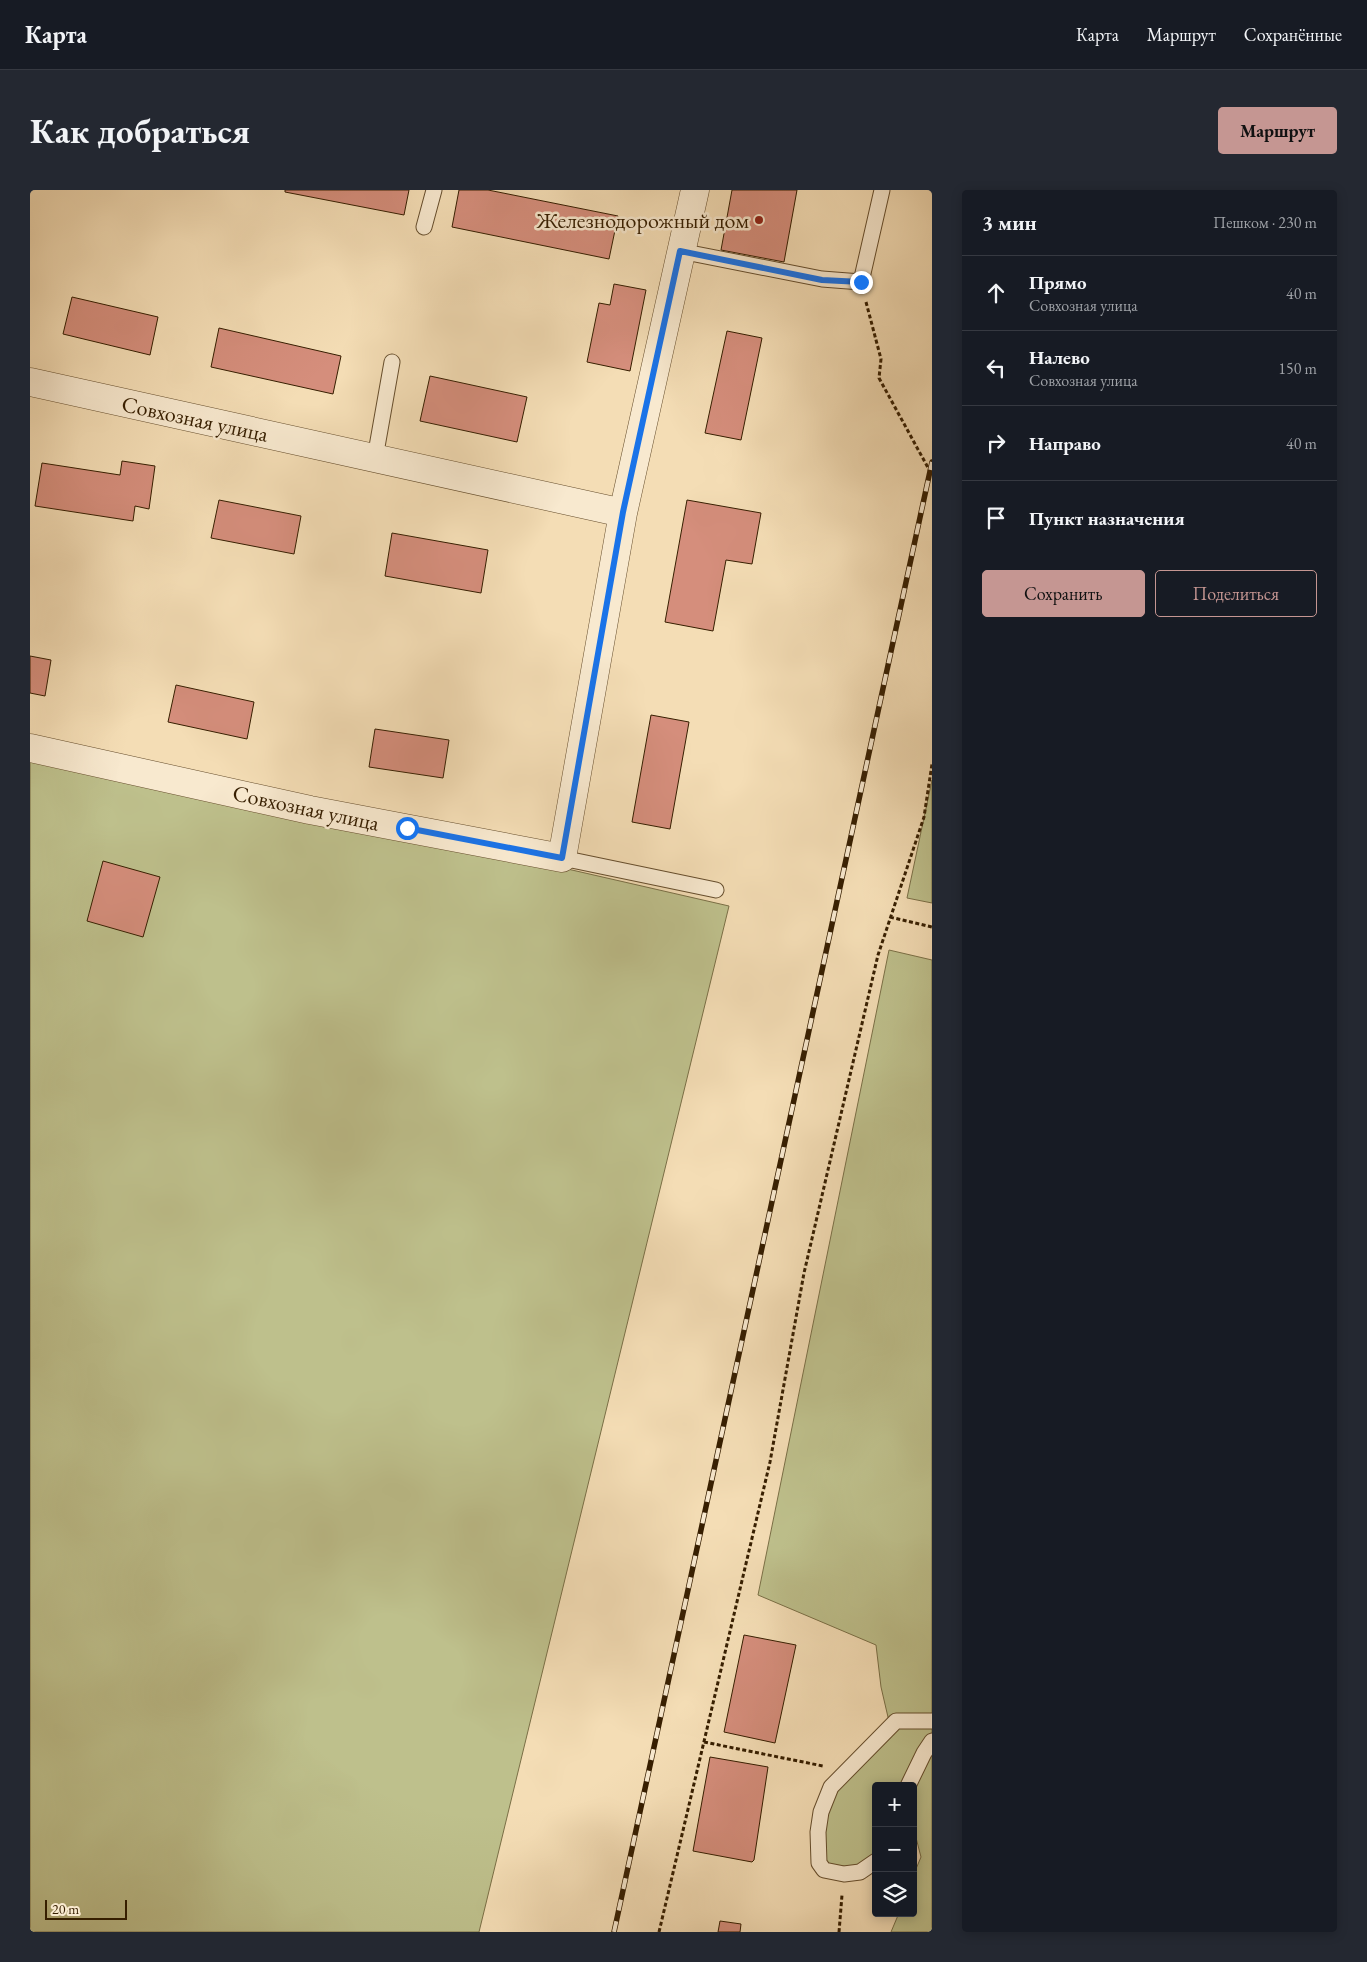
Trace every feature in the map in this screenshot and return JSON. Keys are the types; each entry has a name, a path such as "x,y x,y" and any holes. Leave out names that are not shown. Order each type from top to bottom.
{"street":[{"path":"562,858 623,512 695,190"},
{"name":"Совхозная улица","path":"30,382 623,512"},
{"name":"Совхозная улица","path":"30,748 310,810 562,858"}],"lane":[{"path":"424,227 434,190"},
{"path":"680,251 822,280 861,282 882,190"},
{"path":"375,458 392,362"},
{"path":"562,858 716,890"},
{"path":"872,1864 860,1872 844,1874 824,1870 819,1864 817,1841 821,1812 831,1787 896,1721 932,1721"},
{"path":"910,1782 932,1741"}],"path":[{"path":"861,282 881,359 879,378 932,475"},
{"path":"659,1932 770,1462 804,1273 878,955 924,817 932,764"},
{"path":"890,918 932,926"},
{"path":"704,1742 828,1767 842,1776"},
{"path":"839,1932 844,1874"}],"green space":[{"path":"30,752 310,810 729,906 479,1932 30,1932"},
{"path":"932,780 932,903 907,898"},
{"path":"889,950 932,960 932,1932 891,1932 897,1917 917,1917 917,1866 921,1857 917,1842 917,1782 872,1782 872,1862 844,1874 818,1857 831,1787 891,1730 881,1687 876,1645 758,1595"}],"building":[{"path":"285,190 409,190 404,215 285,192"},
{"path":"459,190 488,190 618,216 609,259 452,227"},
{"name":"Железнодорожный дом","path":"732,190 797,190 784,262 721,250"},
{"path":"614,284 646,290 630,371 587,362 599,303 610,305"},
{"path":"72,297 158,317 150,355 63,334"},
{"path":"219,328 341,356 333,394 211,367"},
{"path":"727,331 762,338 741,440 705,433"},
{"path":"430,376 527,397 517,442 420,421"},
{"path":"122,461 155,466 149,509 135,506 133,521 35,506 42,463 120,475"},
{"path":"219,500 301,516 294,554 211,538"},
{"path":"687,500 761,513 752,564 726,560 713,631 665,622"},
{"path":"392,533 488,550 481,593 385,576"},
{"path":"30,656 51,660 45,696 30,693"},
{"path":"176,685 254,702 247,739 168,722"},
{"path":"651,715 689,722 670,829 632,822"},
{"path":"375,729 449,740 443,778 369,767"},
{"path":"103,861 160,877 143,937 87,921"},
{"path":"744,1635 796,1645 775,1743 724,1732"},
{"path":"710,1757 768,1767 754,1860 752,1862 693,1851"},
{"path":"720,1921 741,1924 740,1932 718,1932"}],"railway":[{"path":"614,1932 932,462"}],"place":[{"name":"Железнодорожный дом","path":"759,220"}],"route":[{"path":"407,828 562,858 623,512 680,251 822,280 861,282"}]}
